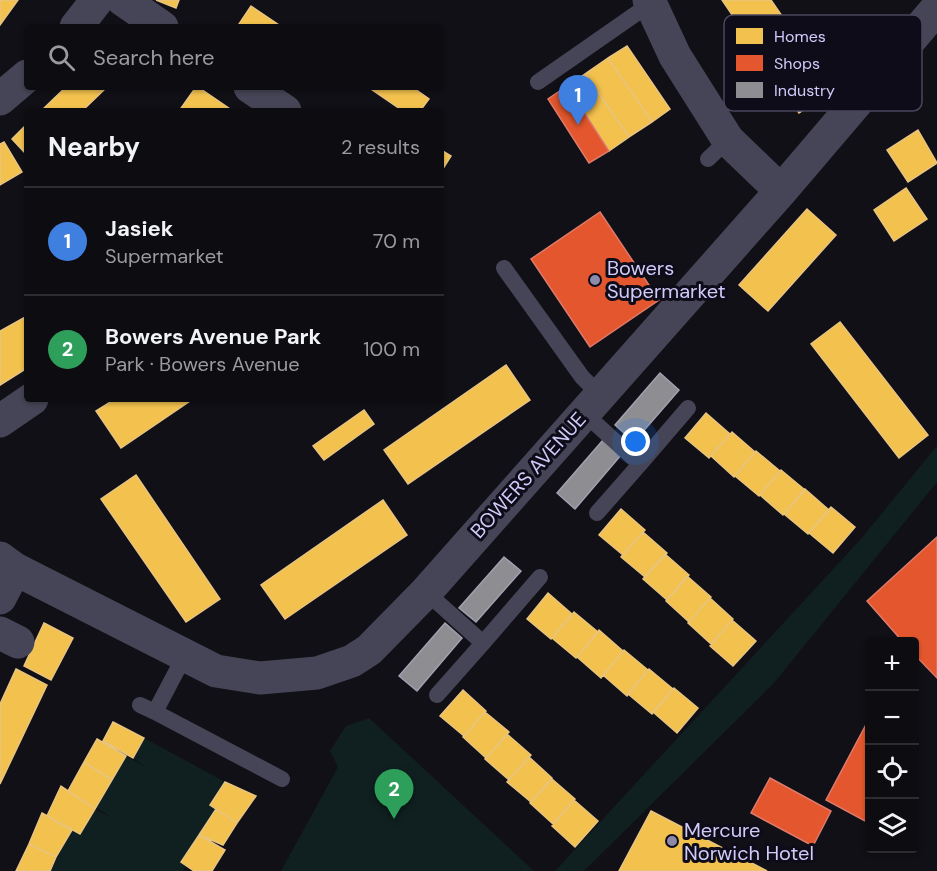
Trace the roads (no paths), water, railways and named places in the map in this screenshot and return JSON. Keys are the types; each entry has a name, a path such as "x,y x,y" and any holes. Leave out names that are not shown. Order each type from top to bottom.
{"street":[{"path":"78,24 97,0"},
{"path":"123,0 158,24"},
{"path":"650,2 718,149 781,191"},
{"name":"BOWERS AVENUE","path":"922,26 937,8"},
{"path":"0,99 24,79"},
{"path":"254,90 281,108"},
{"name":"BOWERS AVENUE","path":"0,598 7,564 216,671 260,678 317,673 352,661 369,650 426,592 849,111"},
{"path":"0,422 28,402"}],"lane":[{"path":"538,82 650,2"},
{"path":"504,268 582,377 592,404 640,464"},
{"path":"597,513 688,408"},
{"path":"437,696 540,577"},
{"path":"426,592 483,643"},
{"path":"185,655 147,708 282,779"}],"place":[{"name":"Jasiek","path":"578,125"},
{"name":"Bowers Supermarket","path":"595,280"},
{"name":"Bowers Avenue Park","path":"394,819"},
{"name":"Mercure Norwich Hotel","path":"672,841"}]}
